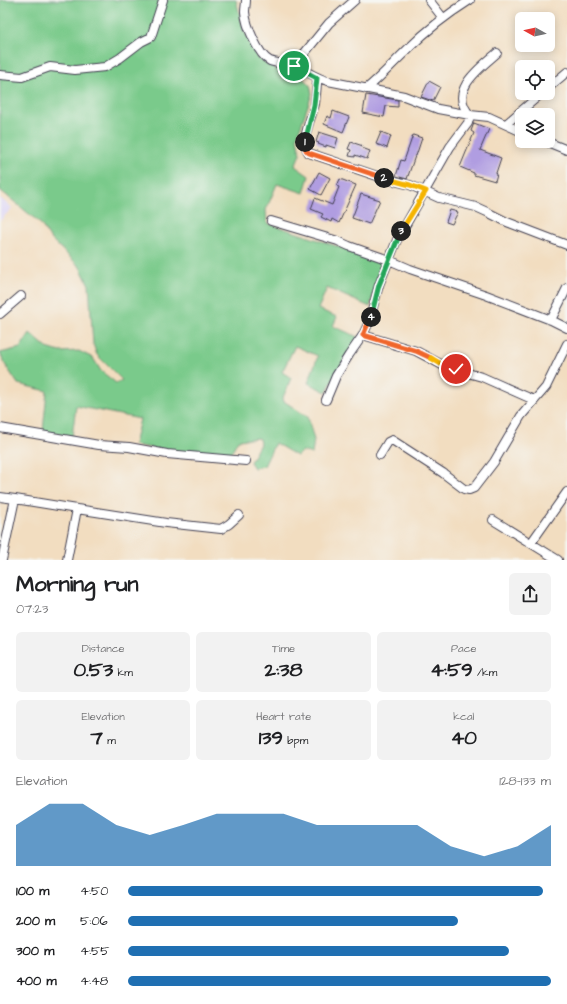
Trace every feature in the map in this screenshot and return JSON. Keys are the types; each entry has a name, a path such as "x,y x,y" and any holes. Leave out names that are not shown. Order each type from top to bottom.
{"street":[{"path":"0,75 22,77 50,67 75,70 105,68 139,43 151,37 163,0"},
{"path":"246,0 245,13 248,28 262,53 271,61 294,66 317,78 404,96 438,108 470,115 489,117 515,128"},
{"path":"294,66 329,23 355,0"},
{"path":"429,0 444,18"},
{"path":"366,88 378,80 409,48 444,18 470,0"},
{"path":"470,115 465,110 463,104 466,83 472,75 497,53"},
{"path":"555,82 567,72"},
{"path":"317,78 314,105 305,144 306,150 309,153 410,185 439,198 487,212 507,222 567,245"},
{"path":"378,80 380,91"},
{"path":"506,124 534,100"},
{"path":"326,400 336,376 349,354 363,335 369,322 379,285 397,240 450,147 468,123 470,115"},
{"path":"555,145 567,150"},
{"path":"271,221 328,238 410,269 486,295 551,320 567,328"},
{"path":"551,320 567,288"},
{"path":"0,314 21,296"},
{"path":"363,335 416,351 446,367 482,377 534,400"},
{"path":"380,455 388,442 392,440 443,473 464,489 469,490 474,488 494,462 521,416 546,387 567,344"},
{"path":"0,428 98,445 129,447 167,454 246,461"},
{"path":"532,543 567,492"},
{"path":"0,497 166,523 221,529 239,516"},
{"path":"2,560 15,500"},
{"path":"67,560 77,508"},
{"path":"493,520 558,560"}],"shaded area":[{"path":"0,198 12,208 0,221"}],"green space":[{"path":"0,0 236,0 244,30 259,59 276,69 300,76 310,85 312,94 297,137 300,154 295,166 309,176 304,193 277,184 266,210 267,223 382,261 370,307 327,288 318,309 337,317 333,326 358,337 326,392 308,383 318,356 295,346 282,372 291,378 282,400 308,417 314,440 312,454 302,451 297,456 275,443 264,466 254,468 250,462 260,444 259,438 238,440 229,456 179,453 134,445 140,419 76,406 72,437 43,431 47,391 18,384 6,366 0,353 20,348 30,333 47,348 60,352 79,351 93,358 101,371 116,383 122,380 97,355 93,344 89,285 80,267 50,238 40,223 0,190"}],"building":[{"path":"429,81 440,87 433,101 421,97"},
{"path":"366,95 398,100 398,107 386,106 384,117 363,113"},
{"path":"333,111 349,117 343,132 324,124 327,116 331,118"},
{"path":"474,123 489,129 480,150 501,158 495,181 474,175 474,173 460,167 474,133 471,131"},
{"path":"319,132 338,138 335,148 326,145 326,147 316,142"},
{"path":"381,132 391,136 387,148 376,144"},
{"path":"413,135 422,138 407,179 396,176 401,160 404,161"},
{"path":"351,142 363,146 362,148 370,151 367,159 355,155 355,157 349,156 351,150 348,149"},
{"path":"319,172 330,178 321,195 310,189"},
{"path":"340,179 356,185 339,223 332,219 331,222 321,217 323,214 311,209 315,198 332,205 339,187 337,186"},
{"path":"361,194 380,200 369,224 352,218"},
{"path":"450,210 458,212 452,224 446,222"}],"route":[{"path":"294,66 317,78 317,89 305,144 306,150 309,153 426,191 397,240 379,285 369,322 363,335 416,351 428,356 438,364 456,369"}]}
